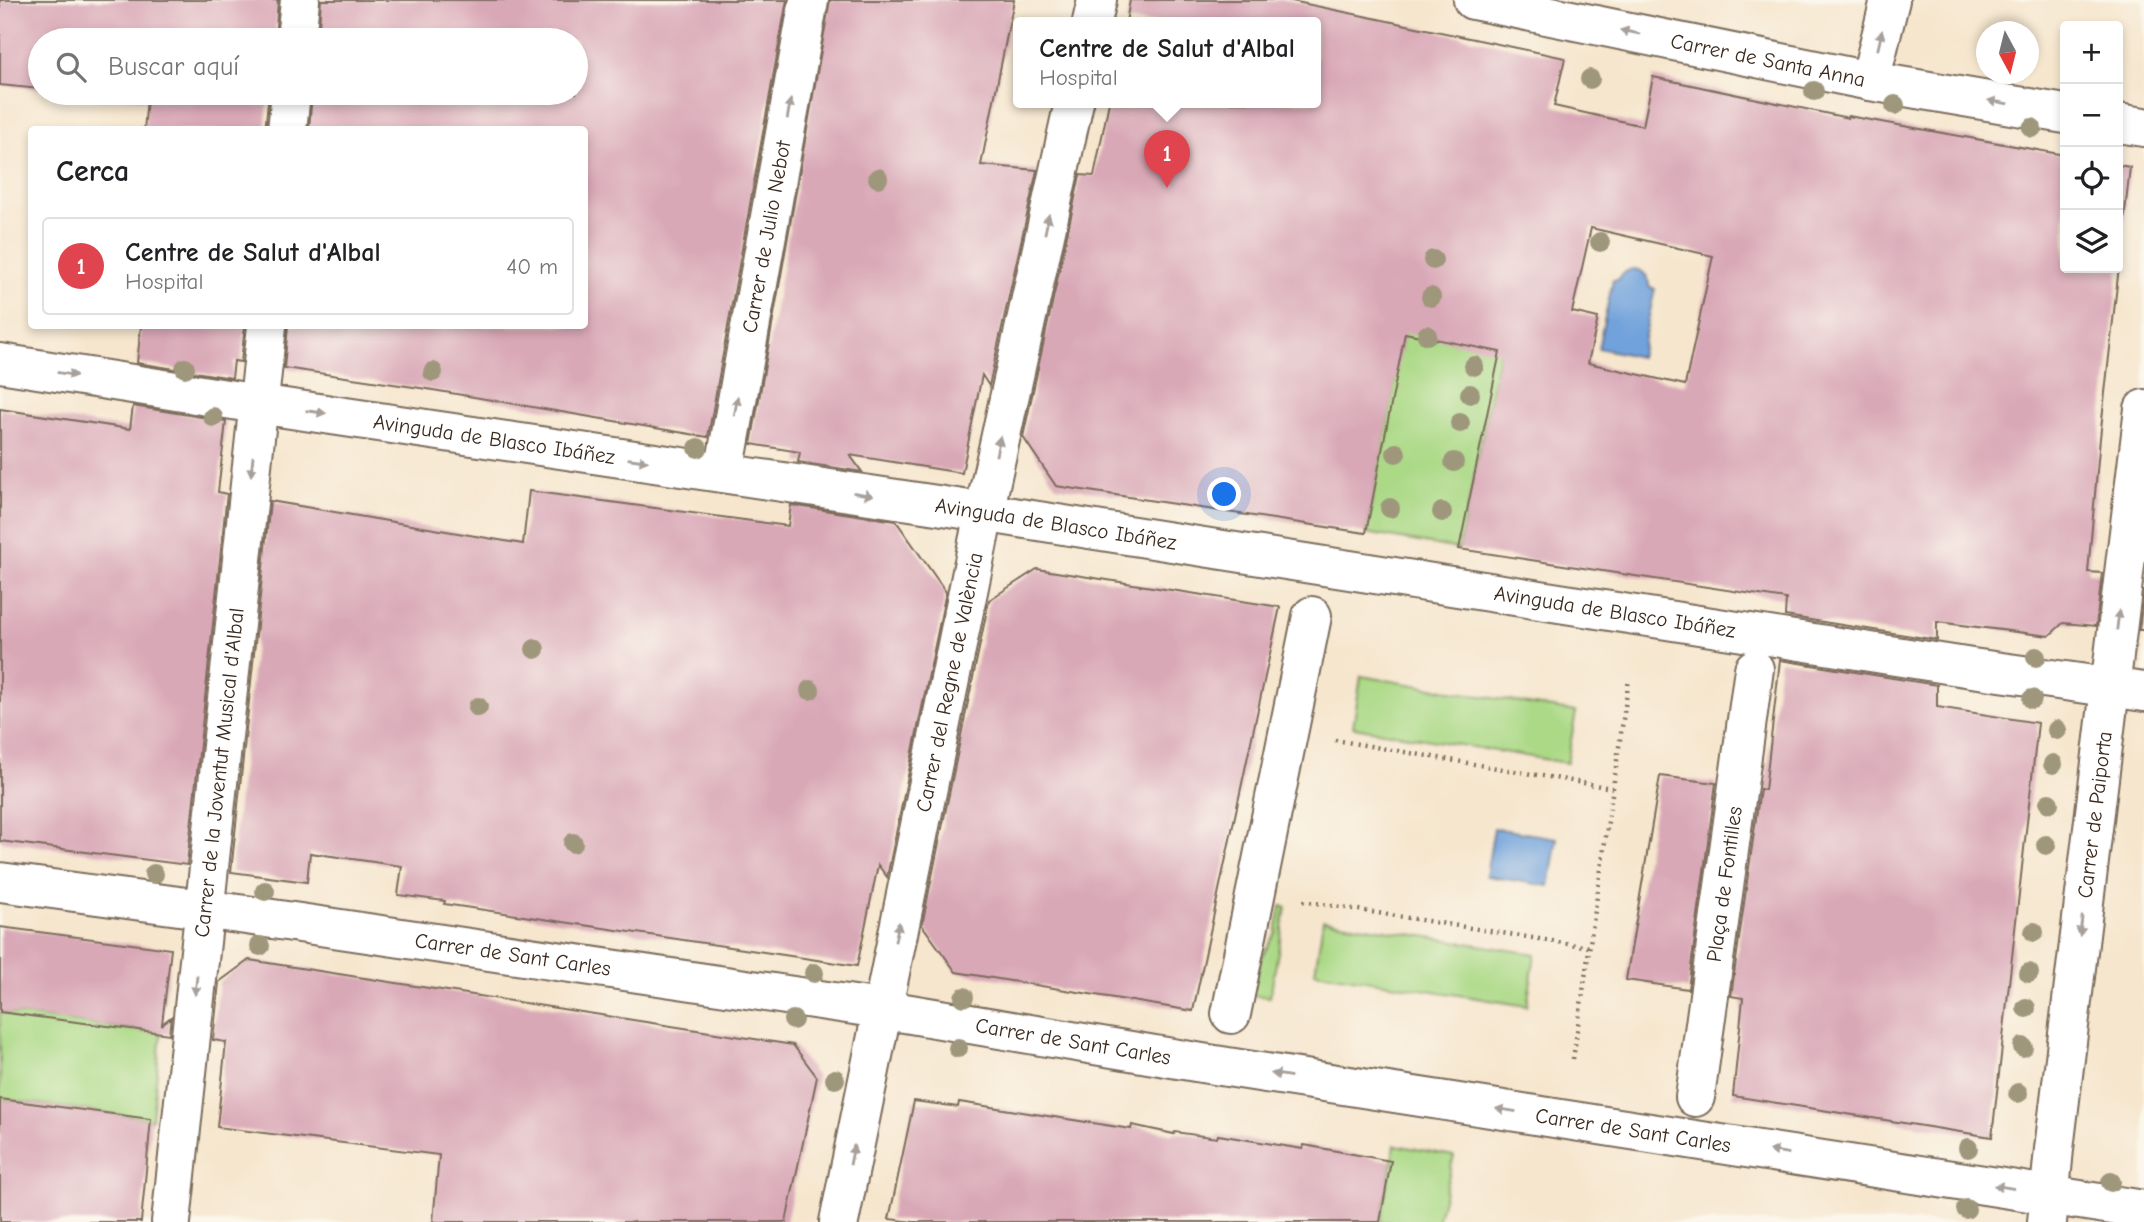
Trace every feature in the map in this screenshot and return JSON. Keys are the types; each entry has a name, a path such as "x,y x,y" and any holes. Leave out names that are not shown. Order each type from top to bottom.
{"street":[{"path":"297,28 300,0"},
{"name":"Carrer de Julio Nebot","path":"724,473 809,0"},
{"name":"Carrer de Santa Anna","path":"1473,0 1870,81 2060,113"},
{"path":"1870,81 1889,0"},
{"path":"287,126 289,105"},
{"name":"Carrer del Regne de València","path":"839,1222 984,513 1073,108"},
{"path":"2123,124 2144,127"},
{"name":"Carrer de la Joventut Musical d'Albal","path":"171,1222 267,329"},
{"name":"Avinguda de Blasco Ibáñez","path":"0,363 2127,690"},
{"name":"Carrer de Paiporta","path":"2049,1208 2055,1135 2127,690 2144,409"},
{"path":"1231,1014 1312,616"},
{"name":"Plaça de Fontilles","path":"1695,1097 1754,670"},
{"name":"Carrer de Sant Carles","path":"0,882 204,909 881,1009 2049,1208 2144,1210"}],"path":[{"path":"1573,1059 1629,679"},
{"path":"1330,740 1613,788"},
{"path":"1303,901 1589,947"}],"green space":[{"path":"1420,249 1500,352 1459,549 1366,533"},
{"path":"1361,676 1576,712 1567,763 1353,727"},
{"path":"1281,906 1286,907 1270,997 1251,995 1262,956 1276,933"},
{"path":"1323,920 1535,954 1527,1006 1315,972"},
{"path":"0,1012 161,1033 152,1119 0,1099"},
{"path":"1395,1145 1454,1156 1437,1222 1380,1222"}],"water":[{"path":"1632,269 1645,274 1649,287 1655,289 1640,357 1598,348 1613,280 1618,280 1623,273"},
{"path":"1494,828 1557,838 1549,886 1486,876"}],"building":[{"path":"0,0 278,0 276,28 28,28 28,88 0,85"},
{"path":"321,0 787,0 708,437 427,389 284,368 288,329 588,329 588,126 309,126 311,105 588,105 588,28 319,28"},
{"path":"830,0 1014,0 981,165 1037,170 989,386 982,375 962,473 850,455 862,472 798,462 800,452 751,444"},
{"path":"1130,0 1287,0 1565,58 1554,106 1643,126 1653,77 1848,118 2060,154 2060,273 2118,273 2088,572 2102,573 2096,626 2063,623 2049,636 1937,622 1937,640 1785,616 1786,599 1459,549 1500,352 1405,333 1366,533 1056,486 1023,437 1080,175 1094,176 1108,108 1321,108 1321,17 1127,17","holes":["1591,228 1713,256 1685,385 1588,363 1598,318 1572,312"]},
{"path":"146,105 268,105 265,126 144,126"},
{"path":"2123,166 2130,167 2123,230"},
{"path":"141,329 245,329 241,362 234,361 232,378 137,363"},
{"path":"133,406 226,421 218,492 227,494 187,865 0,841 0,409 130,429"},
{"path":"529,491 788,526 791,505 896,521 946,592 887,877 878,865 857,966 398,895 402,866 310,853 307,882 231,872 270,501 523,544"},
{"path":"1037,569 1280,607 1193,1011 956,972 922,925 989,600"},
{"path":"2144,590 2144,630 2139,630"},
{"path":"1780,660 1937,685 1937,707 2038,723 1992,1137 1733,1096 1743,998 1731,996 1760,789 1765,790"},
{"path":"1660,776 1716,783 1688,989 1626,980"},
{"path":"0,927 171,949 162,1024 171,1017 169,1034 0,1012"},
{"path":"249,960 793,1045 817,1077 786,1222 433,1222 439,1155 217,1127 226,1042 213,1040 219,982"},
{"path":"0,1099 151,1119 141,1222 0,1222"},
{"path":"914,1101 958,1107 959,1102 1131,1129 1132,1125 1174,1134 1217,1138 1218,1135 1303,1149 1304,1145 1391,1161 1380,1222 914,1222 889,1219"}],"place":[{"name":"Centre de Salut d'Albal","path":"1167,188"}]}
